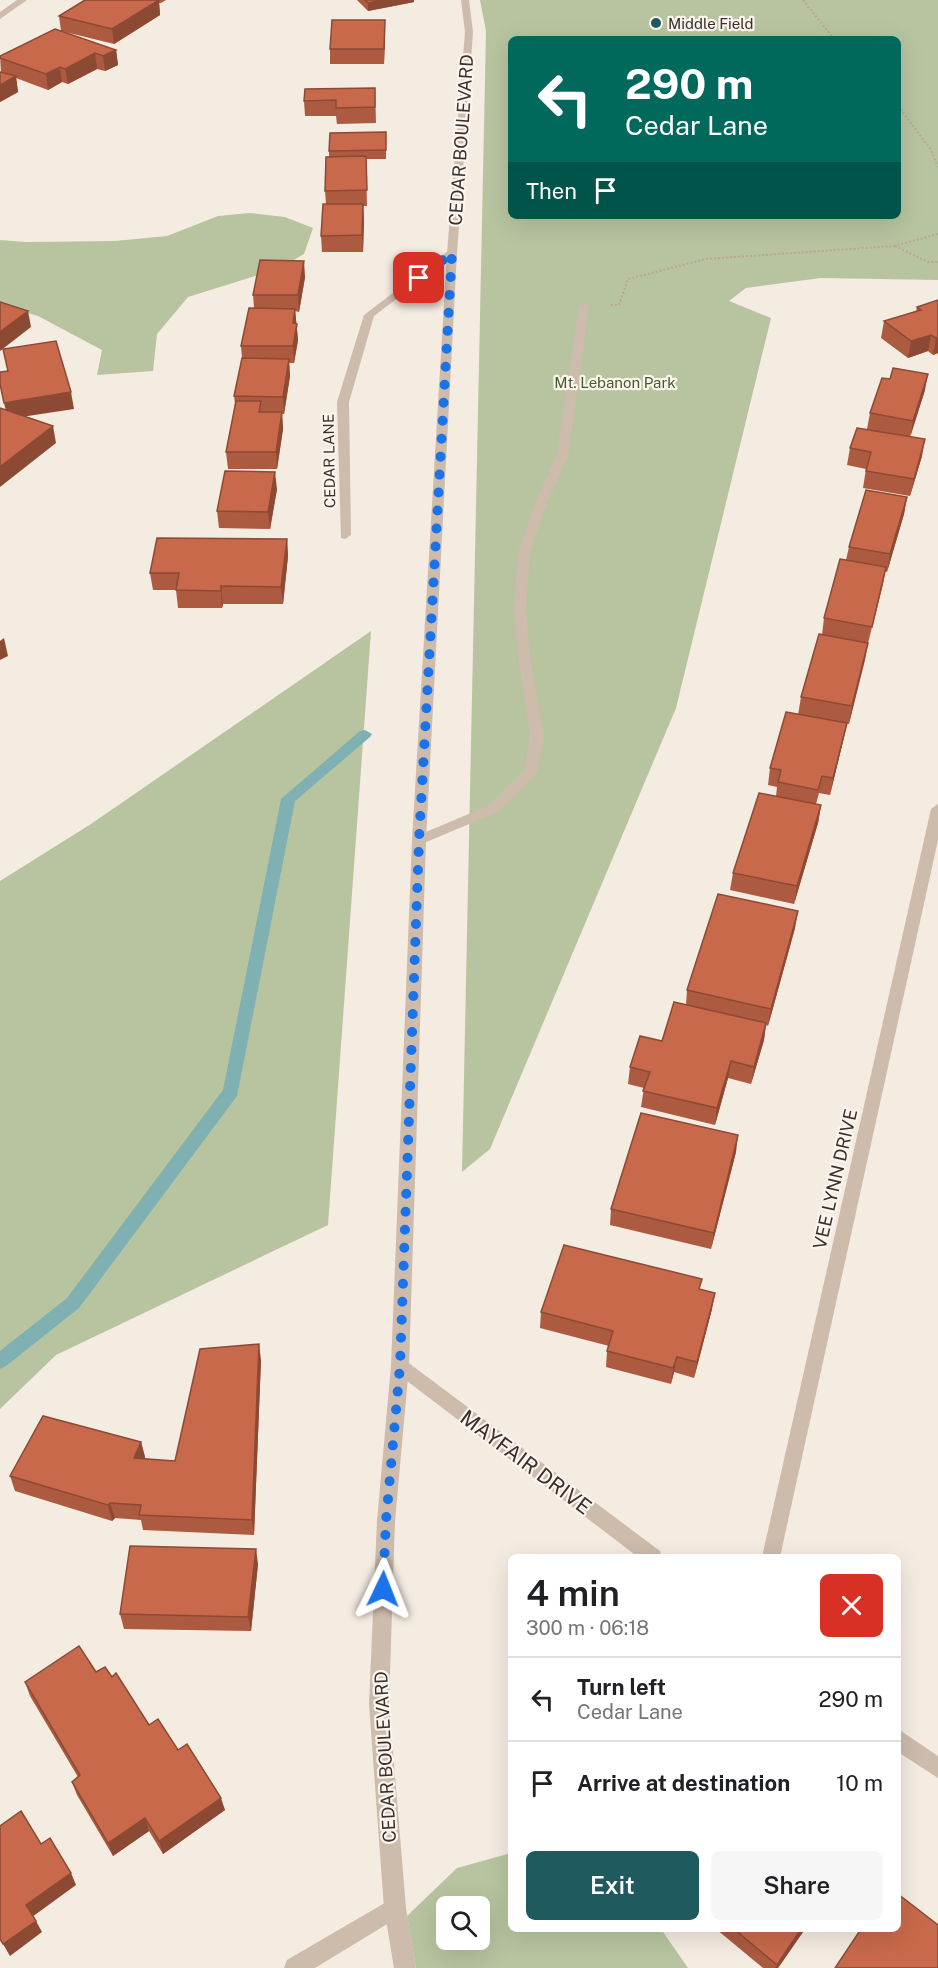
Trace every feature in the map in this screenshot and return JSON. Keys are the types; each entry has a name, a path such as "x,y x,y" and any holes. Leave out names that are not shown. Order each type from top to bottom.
{"street":[{"path":"0,16 23,0"},
{"name":"CEDAR BOULEVARD","path":"405,1968 395,1908 379,1704 386,1521 400,1366 419,840 452,253 469,32 465,0"},
{"name":"CEDAR LANE","path":"345,535 343,402 369,315 452,253"},
{"path":"419,840 495,808 530,773 537,736 521,622 524,553 541,503 562,457 584,306"},
{"name":"VEE LYNN DRIVE","path":"772,1554 938,809"},
{"name":"MAYFAIR DRIVE","path":"400,1366 649,1554"},
{"path":"901,1741 938,1767"},
{"path":"295,1968 395,1908"}],"path":[{"path":"803,0 832,36"},
{"path":"901,110 932,150 938,167"},
{"path":"584,306 619,305 628,279 706,259 894,246 938,234"},
{"path":"894,246 928,262 938,262"}],"green space":[{"name":"Mt. Lebanon Park","path":"480,0 938,0 938,280 821,278 746,288 729,301 771,318 676,708 490,1149 462,1172 486,31"},
{"path":"250,213 285,217 313,228 304,254 278,269 188,297 157,334 153,371 97,375 102,350 38,316 0,305 0,240 115,241 167,236 218,216"},
{"path":"371,631 328,1225 56,1355 0,1409 0,881 91,824"},
{"path":"508,1854 508,1932 663,1932 688,1968 416,1968 407,1916 457,1868"}],"building":[{"path":"85,0 159,0 112,29 59,16"},
{"path":"365,0 384,0 368,3"},
{"path":"332,20 385,20 384,49 330,49"},
{"path":"55,29 116,50 103,56 95,53 65,69 60,67 46,74 0,58"},
{"path":"0,72 16,76 0,85"},
{"path":"375,88 375,107 336,108 336,100 304,101 305,89"},
{"path":"386,132 386,150 329,151 330,133"},
{"path":"366,156 367,190 325,191 326,157"},
{"path":"323,204 363,204 362,235 321,236"},
{"path":"260,260 304,261 298,295 253,295"},
{"path":"938,300 938,338 931,335 911,341 884,321 921,310 917,307"},
{"path":"0,302 28,311 0,332"},
{"path":"249,308 295,309 293,323 297,324 293,346 241,346"},
{"path":"56,341 71,392 4,403 0,372 8,371 3,349"},
{"path":"242,358 289,359 283,397 234,396"},
{"path":"893,368 928,374 913,421 870,413 882,378 890,379"},
{"path":"236,401 261,401 259,412 282,412 276,452 226,452"},
{"path":"0,408 53,426 0,467"},
{"path":"857,428 925,439 914,479 866,471 871,452 850,448"},
{"path":"225,471 275,472 268,512 217,511"},
{"path":"866,490 907,497 890,554 849,547"},
{"path":"157,538 287,539 281,587 221,586 221,591 176,590 179,573 150,573"},
{"path":"840,559 886,567 872,627 824,618"},
{"path":"819,634 868,643 852,706 801,697"},
{"path":"786,712 847,723 833,778 822,776 818,790 778,782 781,770 770,768"},
{"path":"759,793 821,805 797,886 733,873"},
{"path":"718,894 798,911 771,1009 687,990"},
{"path":"674,1002 766,1023 754,1067 731,1061 717,1108 643,1091 650,1072 630,1067 640,1036 662,1041"},
{"path":"641,1113 738,1135 714,1233 611,1209"},
{"path":"564,1245 702,1279 699,1289 715,1293 697,1362 677,1357 673,1368 607,1351 613,1331 541,1312"},
{"path":"259,1344 252,1520 139,1515 141,1505 110,1503 108,1505 10,1476 43,1416 141,1442 134,1458 175,1461 200,1349"},
{"path":"130,1546 256,1549 248,1617 120,1614"},
{"path":"79,1646 96,1672 105,1667 112,1677 116,1673 149,1725 158,1719 178,1750 187,1744 221,1798 159,1841 145,1818 108,1843 72,1782 80,1775 25,1682"},
{"path":"21,1811 41,1844 50,1838 71,1873 26,1905 36,1921 3,1944 0,1939 0,1826"},
{"path":"901,1896 938,1925 938,1968 835,1968 859,1932 901,1932"},
{"path":"738,1932 799,1932 777,1965"}],"waterway":[{"path":"0,1361 73,1303 231,1092 288,799 365,734"}],"place":[{"name":"Middle Field","path":"656,23"}],"route":[{"path":"383,1589 386,1521 400,1366 419,840 452,253 419,278"}]}
